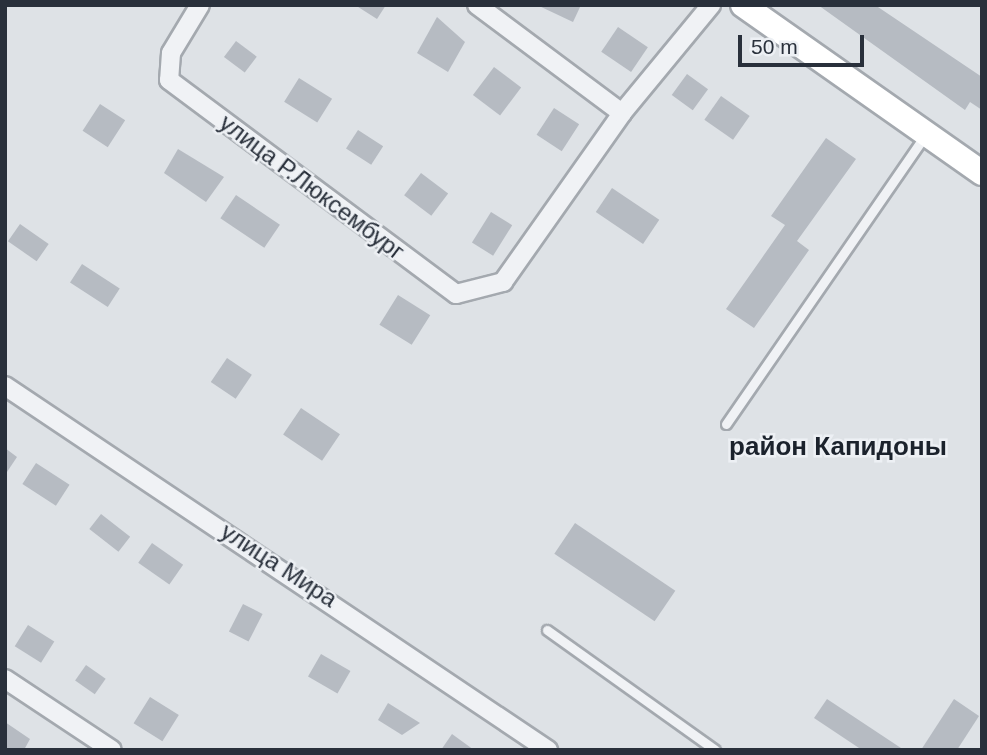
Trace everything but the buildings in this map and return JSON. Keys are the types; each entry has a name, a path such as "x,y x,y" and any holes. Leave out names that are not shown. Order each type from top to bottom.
{"street":[{"name":"улица Р.Люксембург","path":"200,5 171,53 169,80 456,294 503,282 622,113"},
{"path":"477,5 622,113 711,5"},
{"path":"743,5 925,136 982,173"},
{"name":"улица Мира","path":"5,386 548,750"},
{"path":"5,679 112,750"}],"lane":[{"path":"726,424 925,136"},
{"path":"547,630 715,750"}],"district":[{"name":"район Капидоны","path":"838,447"}]}
